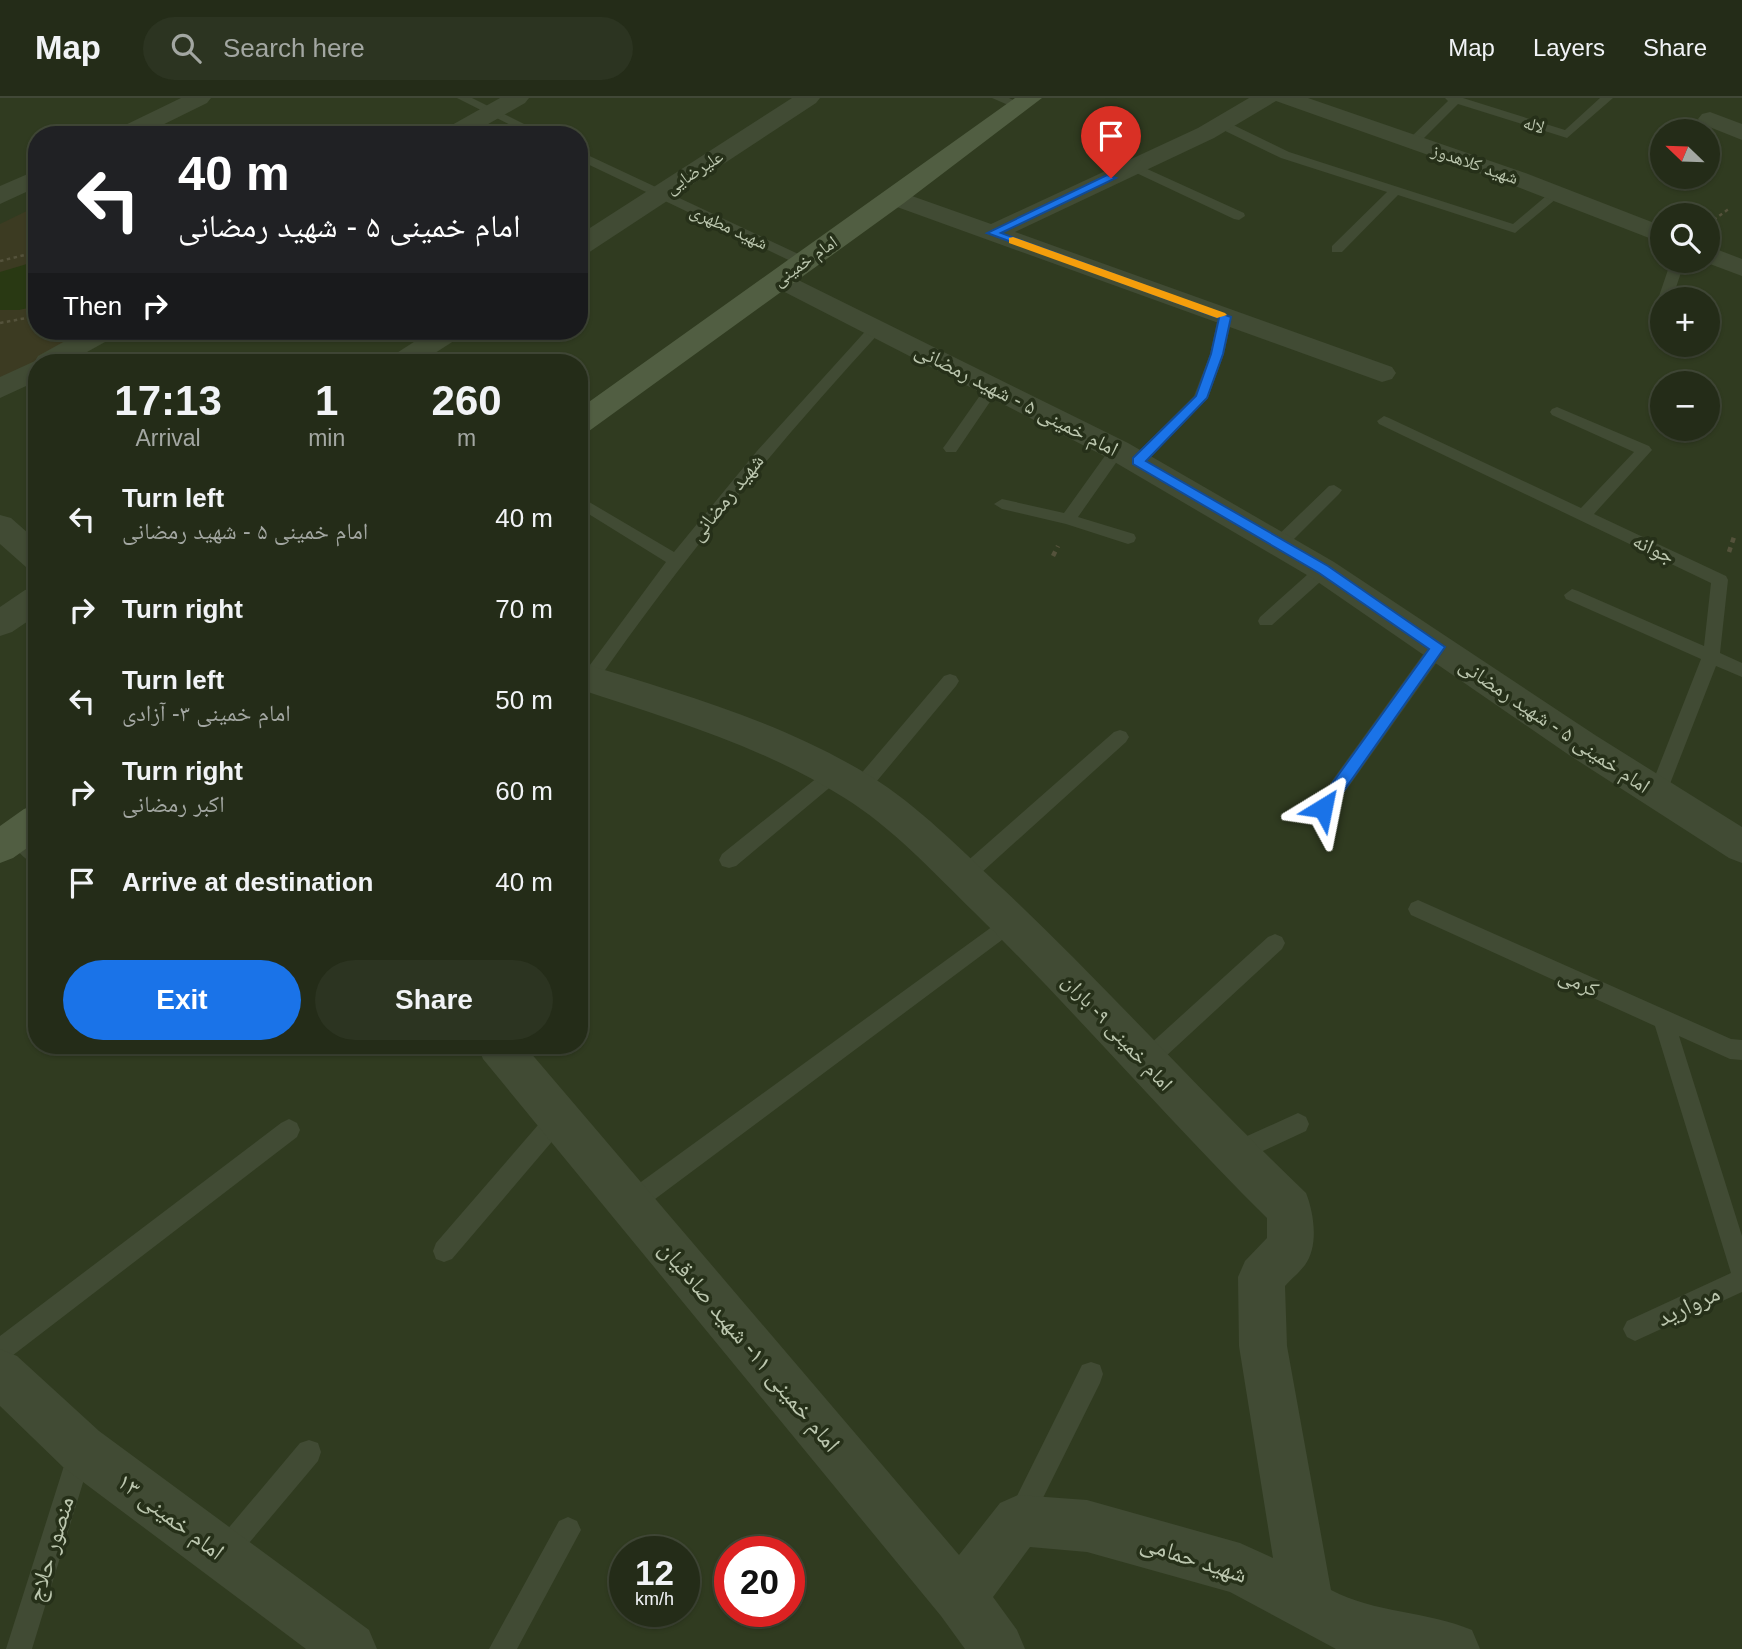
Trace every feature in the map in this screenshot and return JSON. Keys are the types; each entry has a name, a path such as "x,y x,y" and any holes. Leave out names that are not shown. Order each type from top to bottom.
{"main road":[{"name":"امام خمینی","path":"588,417 895,198 1016,101"}],"street":[{"path":"141,126 199,98"},
{"path":"467,126 517,98"},
{"name":"علیرضایی","path":"588,241 808,98"},
{"path":"992,233 1134,167 1221,124 1266,98"},
{"name":"شهید کلاهدوز","path":"1285,98 1413,142 1650,230"},
{"path":"1720,124 1742,133"},
{"path":"0,196 28,182"},
{"path":"895,198 1382,373"},
{"path":"1720,259 1742,268"},
{"name":"امام خمینی ۵ - شهید رمضانی","path":"792,270 876,328 1127,456 1323,570 1657,794 1742,847"},
{"path":"62,354 88,340"},
{"path":"414,354 436,340"},
{"path":"0,389 28,374"},
{"path":"0,526 28,551"},
{"path":"0,623 28,605"},
{"name":"امام خمینی ۹- باران","path":"588,681 784,745 847,781 897,817 1011,922 1232,1154 1290,1209 1290,1248 1261,1277 1263,1346 1307,1606"},
{"name":"امام خمینی ۱۱- شهید صادقیان","path":"506,1054 960,1597 998,1649"},
{"name":"امام خمینی ۱۳","path":"0,1373 81,1449 349,1649"},
{"path":"960,1597 1018,1521"},
{"name":"شهید حمامی","path":"1018,1521 1087,1526 1240,1569 1342,1625 1453,1649"}],"lane":[{"path":"463,98 522,126"},
{"name":"لاله","path":"1453,99 1567,134 1607,98"},
{"path":"1413,142 1453,99"},
{"path":"1221,124 1285,155 1516,229 1556,194"},
{"name":"شهید مطهری","path":"588,160 659,195 792,270"},
{"path":"1134,167 1238,216"},
{"path":"1337,249 1395,191"},
{"path":"1068,519 1127,456 1201,398 1217,354 1225,317"},
{"name":"شهید رمضانی","path":"588,673 715,508 798,411 876,328"},
{"path":"951,448 993,387"},
{"path":"1557,411 1644,450 1584,515"},
{"name":"جوانه","path":"1384,421 1720,580 1711,657 1657,794"},
{"path":"1279,544 1334,490"},
{"path":"1002,504 1068,519 1128,538"},
{"path":"588,507 675,560"},
{"path":"1266,621 1323,570"},
{"path":"1572,596 1742,670"},
{"path":"1323,808 1438,647"},
{"path":"729,860 847,781 950,681"},
{"path":"963,877 1120,737"},
{"name":"کرمی","path":"1418,909 1730,1049 1742,1050"},
{"path":"631,1203 1011,922"},
{"path":"1145,1062 1275,943"},
{"path":"1664,1020 1742,1273"},
{"path":"444,1251 559,1117"},
{"path":"1232,1154 1298,1124"},
{"path":"0,1351 289,1130"},
{"name":"مروارید","path":"1635,1329 1742,1280"},
{"path":"1018,1521 1091,1374"},
{"name":"منصور حلاج","path":"19,1649 81,1449"},
{"path":"223,1555 309,1452"},
{"path":"502,1649 568,1530"}],"path":[{"path":"1720,215 1730,208"},
{"path":"0,261 28,254"},
{"path":"0,323 28,318"}],"shaded area":[{"path":"28,210 28,340 75,340 50,354 28,354 28,366 0,382 0,224"},
{"path":"28,264 28,308 0,310 0,272"}],"slow traffic":[{"path":"1013,241 1221,315"}],"route":[{"path":"1111,178 992,233 1225,317 1217,354 1201,398 1137,461 1323,570 1438,647 1323,808"}]}
